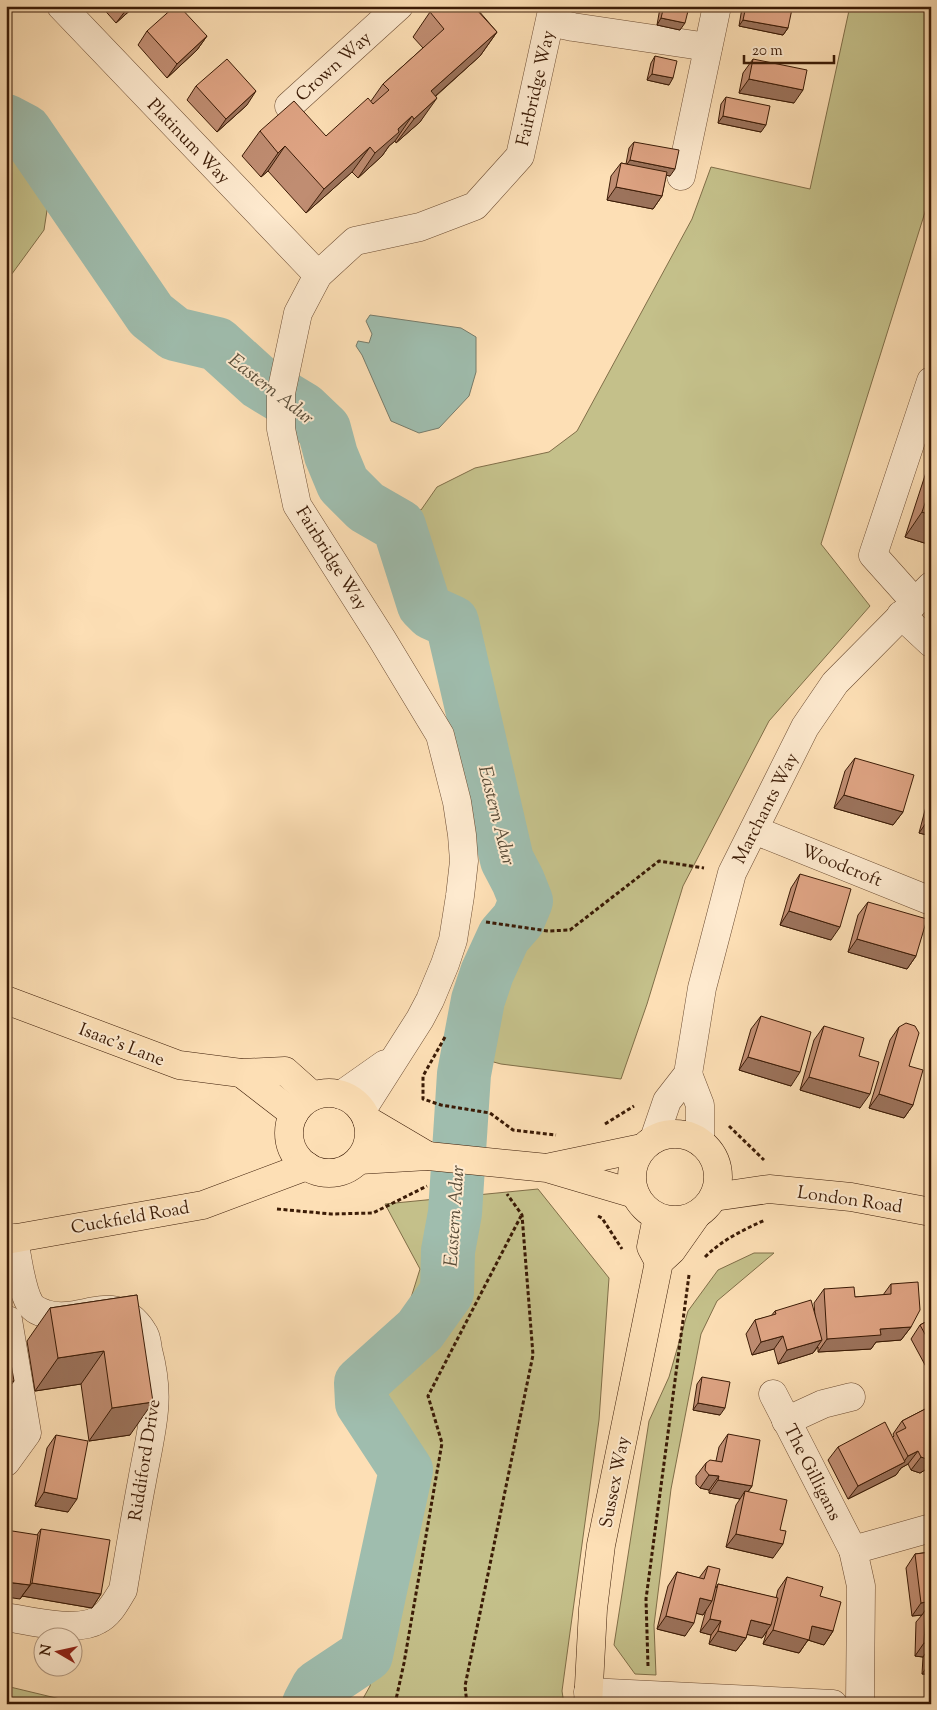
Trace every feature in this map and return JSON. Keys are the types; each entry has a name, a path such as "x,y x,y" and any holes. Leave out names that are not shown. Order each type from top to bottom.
{"main road":[{"name":"Isaac's Lane","path":"6,1000 179,1065 241,1072 285,1072 304,1105"},
{"path":"357,1108 369,1134 367,1148 359,1160 348,1169 334,1173 320,1172 299,1157 290,1137 290,1124 304,1105 327,1093 357,1108 428,1156"},
{"path":"547,1168 648,1143 669,1134 686,1135 708,1150 718,1172 718,1185 705,1207 672,1250 658,1262"},
{"path":"648,1143 634,1162 631,1178 634,1194 643,1208 657,1217 676,1221 683,1220 705,1207"},
{"name":"London Road","path":"708,1150 769,1189"},
{"path":"359,1160 428,1156 547,1168 634,1194"},
{"name":"Cuckfield Road","path":"10,1239 204,1205 252,1188 299,1157"},
{"name":"London Road","path":"705,1207 769,1189 851,1197 931,1212"},
{"name":"Sussex Way","path":"588,1698 592,1609 601,1545 658,1262 651,1247 657,1217"}],"street":[{"name":"Platinum Way","path":"61,6 318,275"},
{"name":"Crown Way","path":"289,106 399,6"},
{"path":"680,176 717,6"},
{"name":"Fairbridge Way","path":"357,1108 420,1020 430,1000 453,940 464,861 462,835 457,802 440,735 297,505 281,429 281,393 298,313 318,275 355,241 420,227 475,206 520,156 551,14"},
{"path":"551,14 573,27 708,48"},
{"path":"931,380 873,555 915,601 931,643"},
{"name":"Marchants Way","path":"648,1143 667,1101 688,1074 702,988 732,873 810,720 835,683 915,601"},
{"name":"Woodcroft","path":"754,830 931,901"},
{"path":"688,1074 700,1105 708,1150"},
{"path":"6,1462 28,1432 7,1320 26,1297 17,1258 10,1239"},
{"name":"Riddiford Drive","path":"6,1617 45,1624 70,1626 97,1621 106,1615 115,1603 123,1590 154,1410 153,1371 145,1334 131,1316 114,1310 102,1310 52,1316 39,1312 31,1306 26,1297"},
{"name":"The Gilligans","path":"773,1394 853,1550 861,1586 860,1704"},
{"path":"786,1421 824,1404 851,1397"},
{"path":"853,1550 931,1528"},
{"path":"588,1698 649,1695 833,1704"}],"path":[{"path":"489,922 548,931 570,930 659,861 732,873"},
{"path":"600,1128 638,1103"},
{"path":"441,1105 490,1113 513,1130 556,1135"},
{"path":"274,1209 331,1214 373,1213 435,1182"},
{"path":"467,1704 465,1686 533,1355 522,1215 503,1188"},
{"path":"594,1214 602,1218 627,1256"},
{"path":"396,1704 442,1443 428,1396 522,1215"},
{"path":"702,1260 715,1247 740,1232 770,1218"},
{"path":"649,1695 646,1599 690,1273"}],"shaded area":[{"path":"850,6 931,6 931,193 821,544 870,606 769,721 683,886 647,1004 621,1079 501,1064 468,1055 532,906 496,826 483,760 460,671 403,507 421,510 437,487 475,468 549,452 577,431 692,219 711,167 810,189"},
{"path":"6,96 42,140 53,171 44,230 6,282"},
{"path":"370,315 461,328 476,337 476,372 469,396 439,428 419,433 391,421 362,355 356,346 358,341 369,343 372,334 366,321"},
{"path":"538,1189 609,1278 599,1420 562,1691 564,1704 360,1704 370,1686 397,1561 416,1441 383,1387 420,1269 385,1204"},
{"path":"754,1253 774,1253 717,1301 701,1334 671,1489 654,1625 656,1675 635,1674 614,1645 649,1421 669,1377 688,1311 718,1270"},
{"path":"6,1686 81,1704 6,1704"}],"building":[{"path":"175,6 179,6 207,36 177,64 147,31"},
{"path":"437,6 479,6 476,9 497,32 431,91 437,98 414,119 412,116 398,129 399,132 375,153 370,147 324,189 285,146 278,153 260,131 294,101 326,136 368,98 373,104 389,90 383,84 444,29 430,12"},
{"path":"664,6 689,7 685,23 661,18"},
{"path":"746,6 778,6 792,9 788,28 743,20"},
{"path":"655,56 677,61 673,78 652,74"},
{"path":"227,59 256,91 226,119 196,86"},
{"path":"753,59 807,70 803,90 749,79"},
{"path":"726,97 770,106 766,125 723,116"},
{"path":"634,142 679,150 675,169 630,160"},
{"path":"621,163 667,172 662,196 616,187"},
{"path":"931,486 931,515 922,512"},
{"path":"855,758 914,775 903,812 844,795"},
{"path":"800,874 851,889 840,927 789,911"},
{"path":"868,902 927,919 916,956 857,939"},
{"path":"761,1016 811,1032 800,1072 748,1057"},
{"path":"906,1023 915,1026 919,1033 909,1066 923,1070 913,1105 879,1094 899,1027"},
{"path":"824,1026 864,1038 859,1056 879,1062 870,1094 809,1077"},
{"path":"918,1282 920,1310 911,1327 880,1329 881,1335 827,1339 824,1289 854,1287 855,1297 891,1294 891,1284"},
{"path":"137,1295 153,1402 112,1408 104,1351 58,1358 50,1308"},
{"path":"811,1300 822,1340 787,1350 783,1336 761,1342 755,1320 776,1314 775,1311"},
{"path":"931,1319 931,1345 920,1325"},
{"path":"6,1341 14,1381 6,1382"},
{"path":"702,1377 730,1382 725,1408 698,1403"},
{"path":"931,1406 931,1459 921,1457 918,1451 908,1456 896,1433 906,1428 902,1421"},
{"path":"885,1422 905,1462 858,1486 838,1447"},
{"path":"728,1434 760,1440 752,1486 718,1480 719,1476 709,1475 705,1470 706,1463 710,1460 722,1462"},
{"path":"56,1435 88,1441 77,1499 44,1492"},
{"path":"745,1491 787,1500 780,1530 786,1531 783,1544 736,1534"},
{"path":"41,1529 110,1540 101,1594 32,1583"},
{"path":"6,1530 38,1535 30,1585 6,1582"},
{"path":"931,1552 931,1601 921,1603 915,1554"},
{"path":"708,1566 720,1569 712,1601 700,1598 694,1623 666,1616 677,1572 704,1579"},
{"path":"787,1577 823,1587 820,1596 841,1602 833,1631 812,1626 809,1640 773,1630"},
{"path":"718,1584 778,1598 771,1625 751,1620 746,1638 718,1631 721,1621 710,1619"},
{"path":"926,1609 931,1609 931,1643 924,1643"}],"waterway":[{"name":"Eastern Adur","path":"6,121 25,131 151,315 175,334 217,344 260,383 303,409 324,429 331,455 343,484 366,507 399,526 424,605 432,613 452,622 507,860 526,901 518,920 504,936 487,973 478,1000 464,1074 455,1213 448,1251 447,1292 420,1330 361,1383 362,1403 406,1470 366,1655 318,1687 309,1704"}]}
